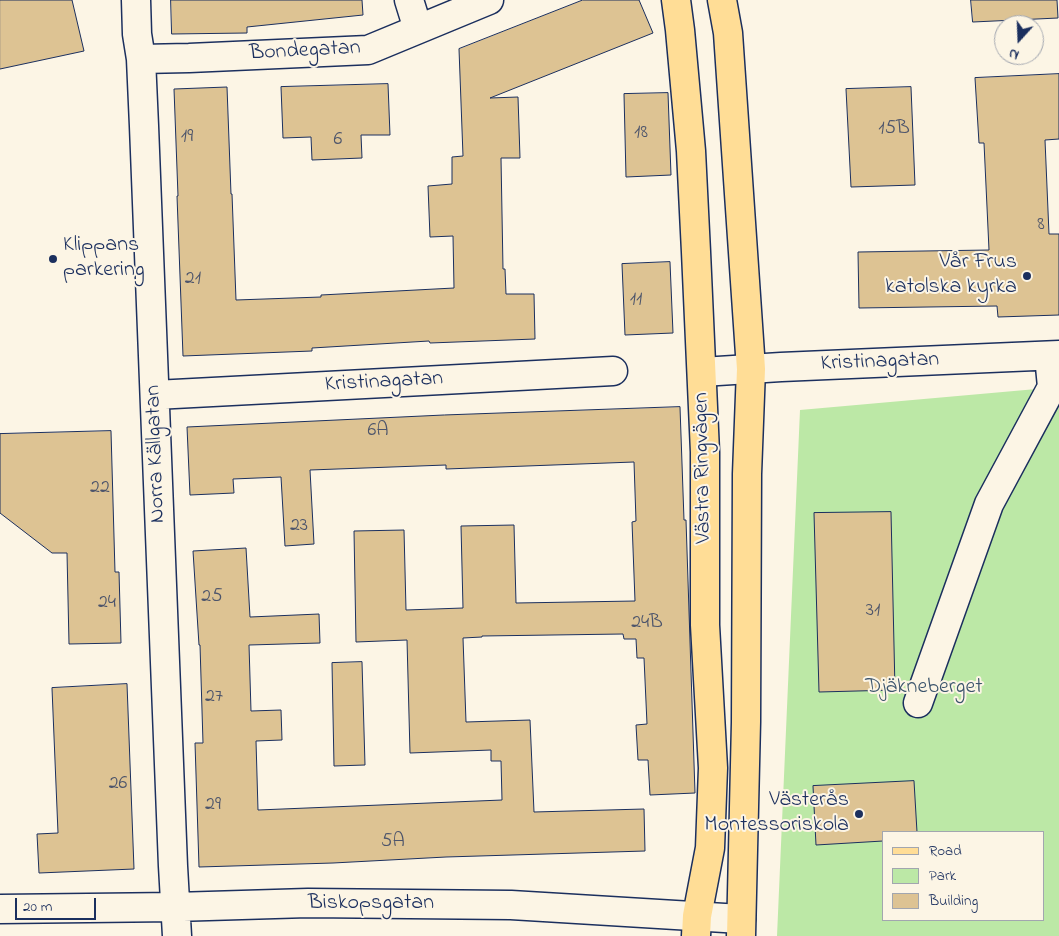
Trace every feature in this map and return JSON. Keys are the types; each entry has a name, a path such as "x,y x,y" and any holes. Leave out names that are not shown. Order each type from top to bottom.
{"main road":[{"name":"Västra Ringvägen","path":"676,0 691,151 702,372 705,452 706,625 713,768 710,848 697,926"},
{"name":"Västra Ringvägen","path":"722,0 728,34 751,369 747,474 746,722 741,927"}],"street":[{"name":"Norra Källgatan","path":"136,0 141,59 177,936"},
{"path":"409,0 418,29"},
{"name":"Bondegatan","path":"141,59 368,50 489,0"},
{"path":"918,703 989,504 1052,387 1054,355"},
{"name":"Kristinagatan","path":"702,372 1054,355"},
{"name":"Kristinagatan","path":"155,395 613,371"},
{"name":"Biskopsgatan","path":"0,909 175,908 308,903 511,905 697,926 741,927"}],"green space":[{"name":"Djäkneberget","path":"1059,387 1059,936 777,936 800,410"}],"building":[{"path":"0,0 72,0 84,51 0,69"},
{"path":"171,0 362,0 363,15 247,27 247,33 172,34"},
{"path":"583,0 639,0 653,33 490,98 518,97 520,158 501,158 503,269 505,269 506,294 534,294 535,339 430,343 429,341 312,348 312,351 183,356 174,89 227,87 236,300 321,297 321,295 454,288 453,236 430,237 428,186 452,184 452,157 463,156 459,49"},
{"path":"971,0 1057,0 1058,18 1044,19 1044,15 994,15 994,21 973,22"},
{"path":"1059,74 1059,139 1045,140 1049,234 1059,234 1059,315 998,317 997,306 859,308 858,252 989,250 984,143 979,143 975,78"},
{"path":"388,84 390,135 361,135 362,158 312,160 311,137 283,138 281,87"},
{"path":"911,87 915,185 851,187 846,89"},
{"path":"668,93 671,175 626,177 624,94"},
{"path":"670,262 673,333 625,335 622,264"},
{"path":"680,407 684,520 686,520 695,793 650,795 648,760 638,760 636,725 647,724 644,658 637,658 636,639 624,639 623,634 482,636 463,638 466,722 530,720 534,812 644,809 645,851 199,867 195,743 203,743 200,645 193,551 246,548 250,617 319,614 320,643 249,645 251,711 281,710 282,740 256,741 258,810 502,800 501,761 491,761 491,750 410,753 407,640 356,642 354,531 404,530 406,610 463,608 461,526 514,525 516,603 635,601 632,522 636,521 634,462 446,469 446,465 310,470 314,544 285,546 281,477 233,479 234,493 190,495 187,427 444,415"},
{"path":"111,431 115,572 119,572 121,643 69,644 67,553 52,553 0,513 0,434"},
{"path":"891,512 895,690 819,692 814,513"},
{"path":"362,662 365,765 334,766 332,663"},
{"path":"127,684 134,869 39,873 37,834 58,833 52,688"},
{"path":"914,781 917,831 882,831 882,841 816,845 813,786"}],"place":[{"name":"Klippans parkering","path":"53,259"},
{"name":"Vår Frus katolska kyrka","path":"1027,276"},
{"name":"Västerås Montessoriskola","path":"859,814"}]}
